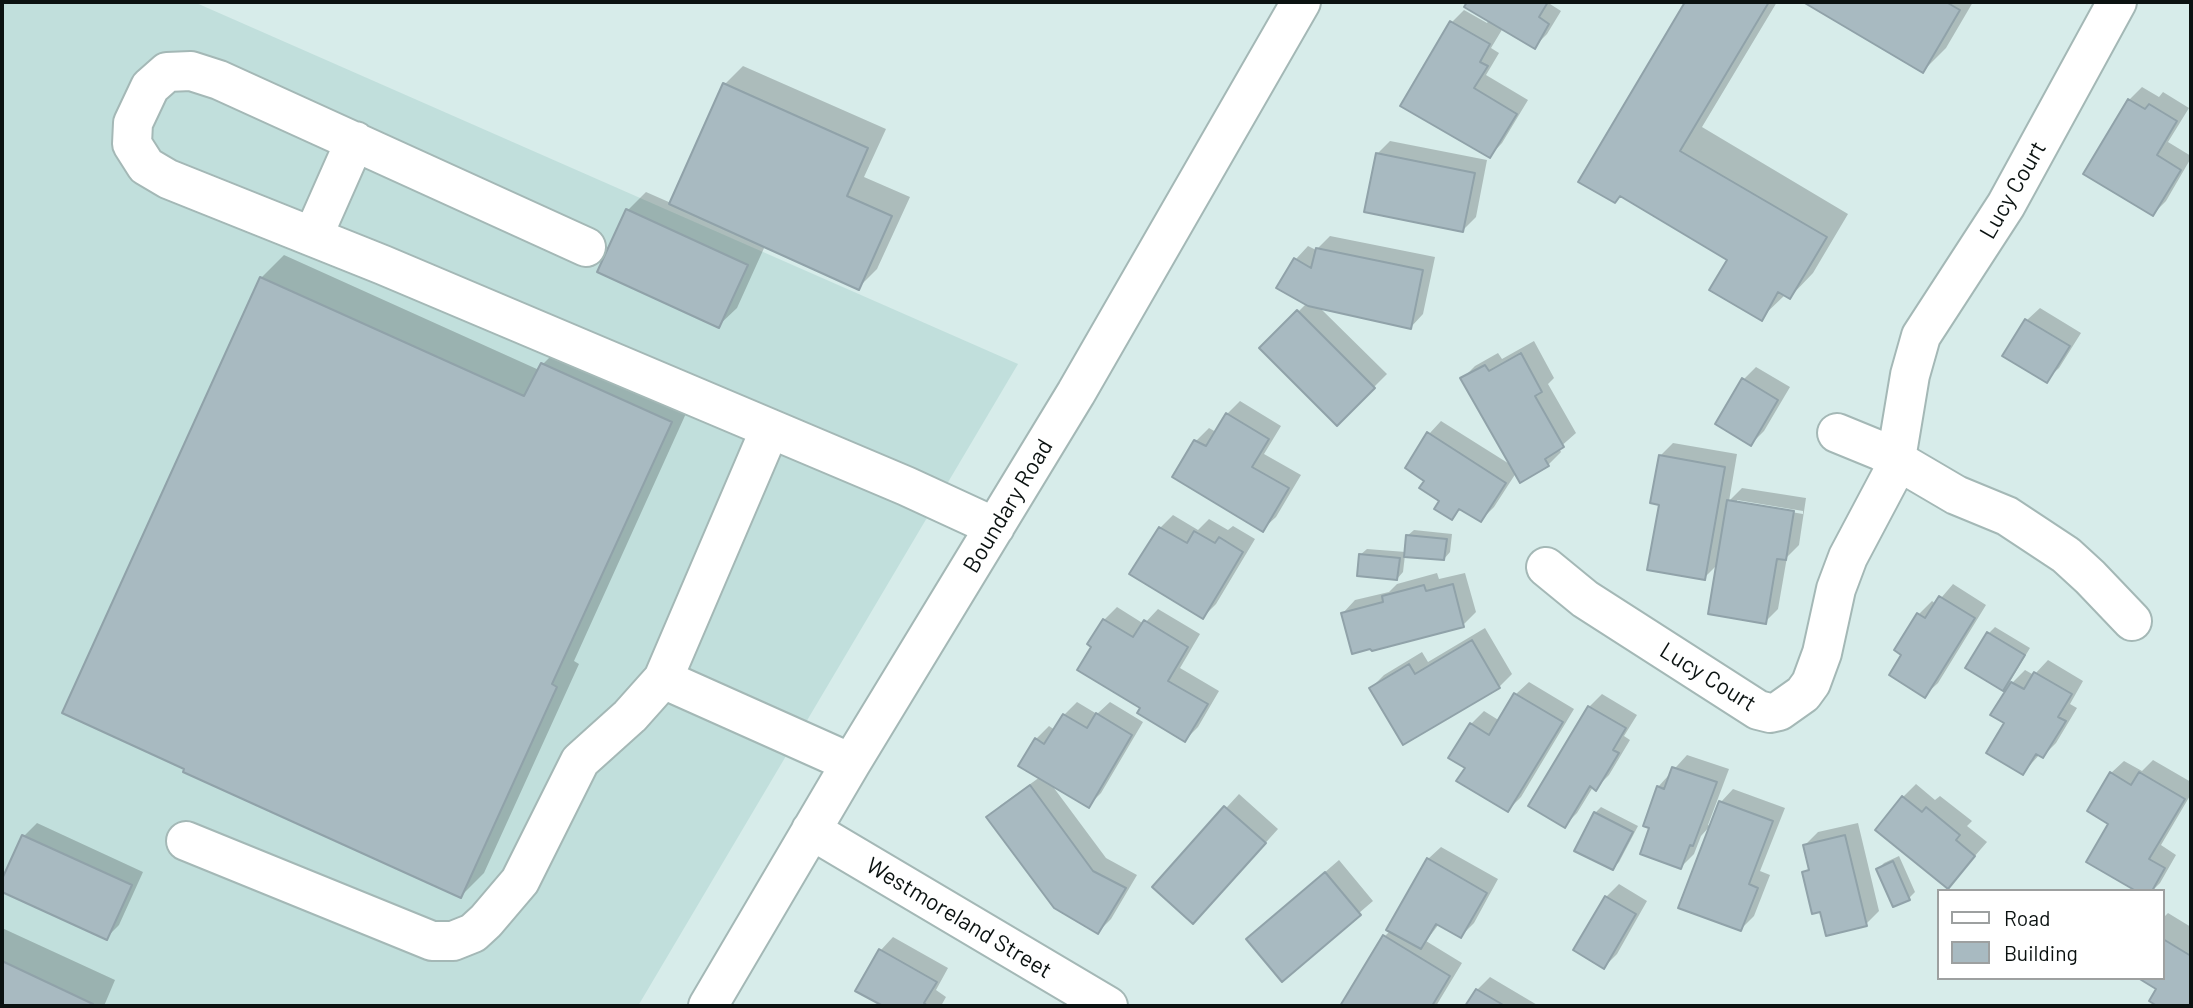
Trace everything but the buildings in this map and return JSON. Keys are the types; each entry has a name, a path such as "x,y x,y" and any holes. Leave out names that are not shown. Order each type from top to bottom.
{"street":[{"name":"Boundary Road","path":"708,1006 851,763 1076,393 1301,2"},
{"name":"Lucy Court","path":"1546,566 1585,599 1761,711 1779,711 1803,694 1815,674 1822,653 1836,589 1844,566 1892,474 1910,375 1921,336 2006,205 2117,2"},
{"path":"586,247 219,80 191,71 167,72 150,87 133,122 132,144 146,166 168,179 313,236 906,486 995,527"},
{"path":"313,236 355,141"},
{"path":"186,841 432,941 453,941 473,933 520,881 580,761 630,716 663,679 770,429"},
{"path":"1837,433 1896,459 1956,495 2007,516 2066,555 2132,621"},
{"path":"663,679 851,763"},
{"name":"Westmoreland Street","path":"811,830 1108,1006"}],"shaded area":[{"path":"2,2 194,2 1018,364 638,1006 2,1006"}]}
